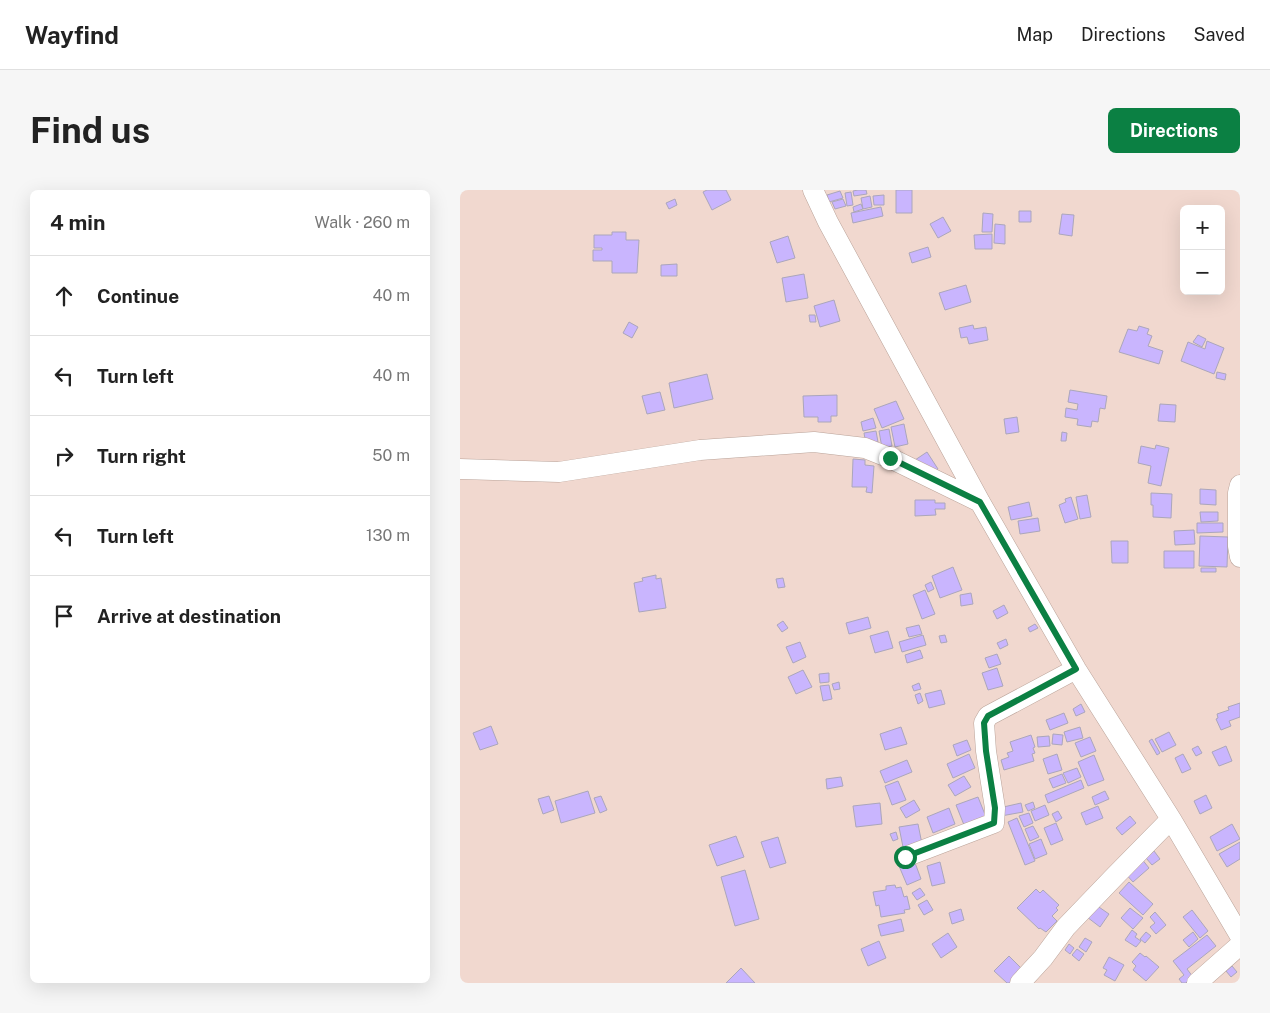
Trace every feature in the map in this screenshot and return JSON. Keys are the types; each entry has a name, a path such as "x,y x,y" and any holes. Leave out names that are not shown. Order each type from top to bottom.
{"street":[{"path":"813,190 828,222 980,502 1076,669 1171,819 1240,936"},
{"path":"460,470 559,472 700,450 814,442 865,448 890,458 980,502"},
{"path":"1240,486 1238,493 1238,546 1240,557"},
{"path":"905,857 994,823 995,808 986,751 984,723 988,716 1076,669"},
{"path":"1020,983 1043,958 1066,927 1171,819"},
{"path":"1197,983 1240,945"}],"building":[{"path":"707,190 726,190 731,200 712,210 703,192"},
{"path":"866,190 867,194 854,196 853,191"},
{"path":"896,190 912,190 912,213 896,213"},
{"path":"840,191 843,198 829,202 827,195"},
{"path":"851,192 853,205 847,206 845,193"},
{"path":"884,195 884,205 874,205 873,196"},
{"path":"870,196 872,207 863,209 861,198"},
{"path":"675,199 677,205 669,209 666,203"},
{"path":"843,199 846,206 835,209 832,202"},
{"path":"861,204 863,209 854,212 853,207"},
{"path":"881,207 883,216 853,223 851,213"},
{"path":"1019,211 1031,211 1031,222 1019,222"},
{"path":"983,213 993,214 992,232 982,232"},
{"path":"1062,214 1074,215 1072,236 1059,234"},
{"path":"943,217 951,231 938,238 930,224"},
{"path":"995,224 1005,225 1005,244 994,243"},
{"path":"612,232 626,232 626,240 639,240 637,273 612,273 612,261 593,261 593,250 602,250 602,248 594,248 594,235 612,235"},
{"path":"992,234 992,249 975,249 974,235"},
{"path":"788,236 795,258 777,263 770,242"},
{"path":"928,247 931,257 912,263 909,253"},
{"path":"677,264 677,276 661,276 661,265"},
{"path":"804,274 808,298 786,302 782,278"},
{"path":"966,285 971,302 945,310 939,293"},
{"path":"834,300 840,321 820,327 814,306"},
{"path":"809,315 815,315 816,322 810,322"},
{"path":"629,322 638,327 632,338 623,333"},
{"path":"973,325 974,329 986,327 988,340 969,344 967,337 961,338 959,328"},
{"path":"1139,326 1149,329 1147,334 1152,336 1148,346 1163,351 1159,364 1119,352 1128,329 1137,331"},
{"path":"1198,335 1206,339 1202,347 1193,342"},
{"path":"1207,341 1224,348 1214,374 1181,361 1188,342 1205,349"},
{"path":"1217,372 1226,374 1225,380 1216,378"},
{"path":"707,374 713,399 674,408 669,383"},
{"path":"1070,390 1107,396 1105,409 1100,408 1098,422 1092,421 1091,427 1077,425 1078,419 1065,417 1066,408 1077,410 1078,404 1068,402"},
{"path":"660,392 665,410 647,414 642,396"},
{"path":"837,395 837,416 831,416 831,422 818,422 818,417 804,417 803,396"},
{"path":"896,401 904,419 882,428 874,409"},
{"path":"1160,404 1176,405 1175,422 1158,421"},
{"path":"1017,417 1019,432 1006,434 1004,419"},
{"path":"873,418 876,428 863,431 861,422"},
{"path":"904,424 908,444 895,447 891,427"},
{"path":"889,429 892,446 882,448 879,431"},
{"path":"876,431 878,442 866,445 864,433"},
{"path":"1062,432 1067,433 1066,441 1061,441"},
{"path":"1156,445 1169,448 1161,486 1148,483 1151,466 1138,463 1141,446 1155,449"},
{"path":"927,452 938,469 930,474 915,460"},
{"path":"853,459 865,460 865,465 874,466 872,493 866,492 867,487 852,487"},
{"path":"1200,489 1216,490 1216,505 1200,504"},
{"path":"1151,493 1172,494 1171,518 1153,517"},
{"path":"1087,495 1091,517 1080,519 1076,497"},
{"path":"1071,497 1078,519 1065,523 1059,505 1066,502 1065,499"},
{"path":"915,500 935,500 935,503 945,503 945,509 935,509 936,515 915,516"},
{"path":"1029,502 1032,516 1011,520 1008,507"},
{"path":"1200,512 1218,512 1218,521 1201,522"},
{"path":"1038,518 1040,531 1020,534 1018,521"},
{"path":"1197,523 1223,523 1223,532 1197,533"},
{"path":"1194,530 1195,544 1175,545 1174,531"},
{"path":"1200,536 1228,537 1227,567 1199,566"},
{"path":"1111,541 1128,541 1128,563 1112,563"},
{"path":"1164,551 1194,551 1194,568 1164,568"},
{"path":"953,567 962,590 940,598 932,576"},
{"path":"1201,568 1216,568 1216,572 1201,572"},
{"path":"656,575 656,579 661,578 666,608 639,612 634,583 643,581 642,578"},
{"path":"783,578 785,587 778,588 776,579"},
{"path":"931,582 934,589 928,592 925,585"},
{"path":"925,590 935,614 922,619 913,595"},
{"path":"971,593 973,604 961,606 960,595"},
{"path":"1004,605 1008,613 997,619 993,611"},
{"path":"868,617 871,628 849,634 846,623"},
{"path":"783,621 788,628 782,632 777,625"},
{"path":"1035,624 1038,628 1030,632 1028,628"},
{"path":"919,625 922,634 909,637 906,628"},
{"path":"888,631 893,648 875,653 870,636"},
{"path":"923,635 926,645 902,652 899,642"},
{"path":"945,635 947,642 941,643 939,636"},
{"path":"1006,639 1008,645 1000,649 997,643"},
{"path":"800,642 806,657 793,663 786,647"},
{"path":"920,650 923,658 907,663 905,655"},
{"path":"997,654 1001,664 989,668 985,658"},
{"path":"997,668 1003,686 988,690 982,673"},
{"path":"803,670 812,687 796,694 788,677"},
{"path":"829,673 829,682 820,683 819,674"},
{"path":"839,682 840,689 834,690 832,684"},
{"path":"919,683 921,689 914,691 912,686"},
{"path":"829,685 832,699 823,701 820,686"},
{"path":"941,690 945,704 929,708 925,694"},
{"path":"920,693 923,701 918,704 915,695"},
{"path":"1240,703 1240,717 1229,721 1231,726 1221,730 1216,719 1218,718 1217,714 1229,710 1228,707"},
{"path":"1081,704 1085,712 1076,716 1073,709"},
{"path":"1064,713 1068,723 1050,730 1046,720"},
{"path":"491,726 498,744 480,750 473,733"},
{"path":"901,727 907,744 885,750 880,734"},
{"path":"1080,727 1083,738 1067,742 1064,732"},
{"path":"1169,732 1176,745 1162,752 1155,739"},
{"path":"1053,734 1063,735 1062,745 1052,744"},
{"path":"1031,735 1035,747 1033,748 1035,753 1032,754 1034,761 1004,770 1001,760 1009,757 1007,753 1013,751 1010,742"},
{"path":"1049,736 1050,746 1038,747 1037,737"},
{"path":"1090,737 1096,751 1081,757 1075,743"},
{"path":"1152,739 1160,753 1157,755 1149,741"},
{"path":"967,740 971,750 957,756 953,745"},
{"path":"1198,746 1202,753 1196,756 1192,749"},
{"path":"1226,746 1232,761 1219,766 1212,752"},
{"path":"969,754 975,768 953,778 947,764"},
{"path":"1057,754 1062,770 1048,774 1043,759"},
{"path":"1183,754 1191,769 1182,773 1175,758"},
{"path":"1094,755 1104,780 1088,786 1078,762"},
{"path":"907,760 912,772 885,783 880,771"},
{"path":"1077,768 1081,777 1068,783 1063,773"},
{"path":"1062,774 1066,783 1053,788 1049,779"},
{"path":"964,776 971,787 955,796 948,785"},
{"path":"841,777 843,786 827,789 826,779"},
{"path":"1081,780 1084,788 1048,803 1045,795"},
{"path":"898,781 906,800 892,805 885,786"},
{"path":"588,791 595,813 561,823 555,801"},
{"path":"1105,791 1109,799 1095,805 1092,797"},
{"path":"1206,795 1212,808 1200,814 1194,801"},
{"path":"549,796 554,810 543,814 538,799"},
{"path":"601,796 607,810 600,813 594,798"},
{"path":"978,797 986,817 964,825 956,805"},
{"path":"914,800 920,810 906,818 900,808"},
{"path":"1033,802 1035,808 1028,811 1025,805"},
{"path":"880,803 882,824 856,827 853,806"},
{"path":"1021,803 1023,812 1001,816 999,808"},
{"path":"1045,805 1049,815 1035,821 1031,811"},
{"path":"1098,806 1103,818 1086,825 1081,813"},
{"path":"949,808 955,824 933,833 927,817"},
{"path":"1058,811 1062,818 1056,822 1052,814"},
{"path":"1029,813 1033,823 1024,827 1019,816"},
{"path":"1130,816 1136,823 1122,835 1116,828"},
{"path":"1017,818 1035,861 1025,865 1008,822"},
{"path":"1056,823 1063,840 1051,845 1044,828"},
{"path":"918,824 922,844 903,847 899,827"},
{"path":"1232,824 1240,839 1217,851 1210,837"},
{"path":"1033,826 1039,837 1030,841 1025,829"},
{"path":"896,832 898,839 893,841 890,834"},
{"path":"736,836 744,857 717,866 709,845"},
{"path":"778,837 786,863 770,868 761,842"},
{"path":"1041,839 1047,854 1035,859 1029,844"},
{"path":"1240,842 1240,859 1227,867 1219,854"},
{"path":"1154,851 1160,859 1152,865 1146,858"},
{"path":"1141,858 1149,868 1133,882 1124,872"},
{"path":"914,860 921,879 907,885 899,866"},
{"path":"940,862 945,883 932,886 927,866"},
{"path":"745,870 759,919 735,926 721,877"},
{"path":"1129,882 1153,904 1143,915 1119,893"},
{"path":"895,885 896,888 901,887 904,897 907,896 910,909 904,910 905,913 881,917 879,905 876,906 873,892 886,890 886,886"},
{"path":"920,888 925,895 917,900 912,893"},
{"path":"1036,889 1040,893 1043,890 1059,905 1056,908 1058,910 1052,916 1057,921 1046,932 1039,929 1017,908"},
{"path":"927,900 933,910 924,915 918,905"},
{"path":"1096,905 1109,914 1100,927 1087,917"},
{"path":"1130,908 1143,918 1133,929 1121,918"},
{"path":"961,909 964,920 952,924 949,913"},
{"path":"1192,910 1208,931 1200,938 1183,917"},
{"path":"1155,912 1166,925 1156,934 1150,927 1155,923 1150,917"},
{"path":"901,919 904,931 881,936 878,925"},
{"path":"1132,930 1137,934 1135,937 1141,941 1136,947 1125,940"},
{"path":"1146,932 1151,936 1145,943 1140,939"},
{"path":"1193,932 1198,939 1189,947 1183,940"},
{"path":"948,933 957,947 941,958 932,944"},
{"path":"1207,935 1216,946 1187,969 1193,977 1186,983 1182,983 1179,979 1184,975 1173,961"},
{"path":"1085,938 1092,942 1086,952 1079,947"},
{"path":"879,941 886,958 868,966 861,949"},
{"path":"1069,944 1074,948 1070,954 1065,950"},
{"path":"1077,949 1084,954 1079,961 1072,955"},
{"path":"1140,953 1159,967 1146,981 1133,970 1136,966 1132,962"},
{"path":"1009,956 1023,970 1010,983 1007,983 994,971"},
{"path":"1109,957 1124,965 1115,981 1104,975 1107,970 1103,968"},
{"path":"1232,966 1237,972 1231,977 1226,971"},
{"path":"741,968 755,983 726,983"}],"route":[{"path":"890,458 980,502 1076,669 988,716 984,723 986,751 995,808 994,823 905,857"}]}
